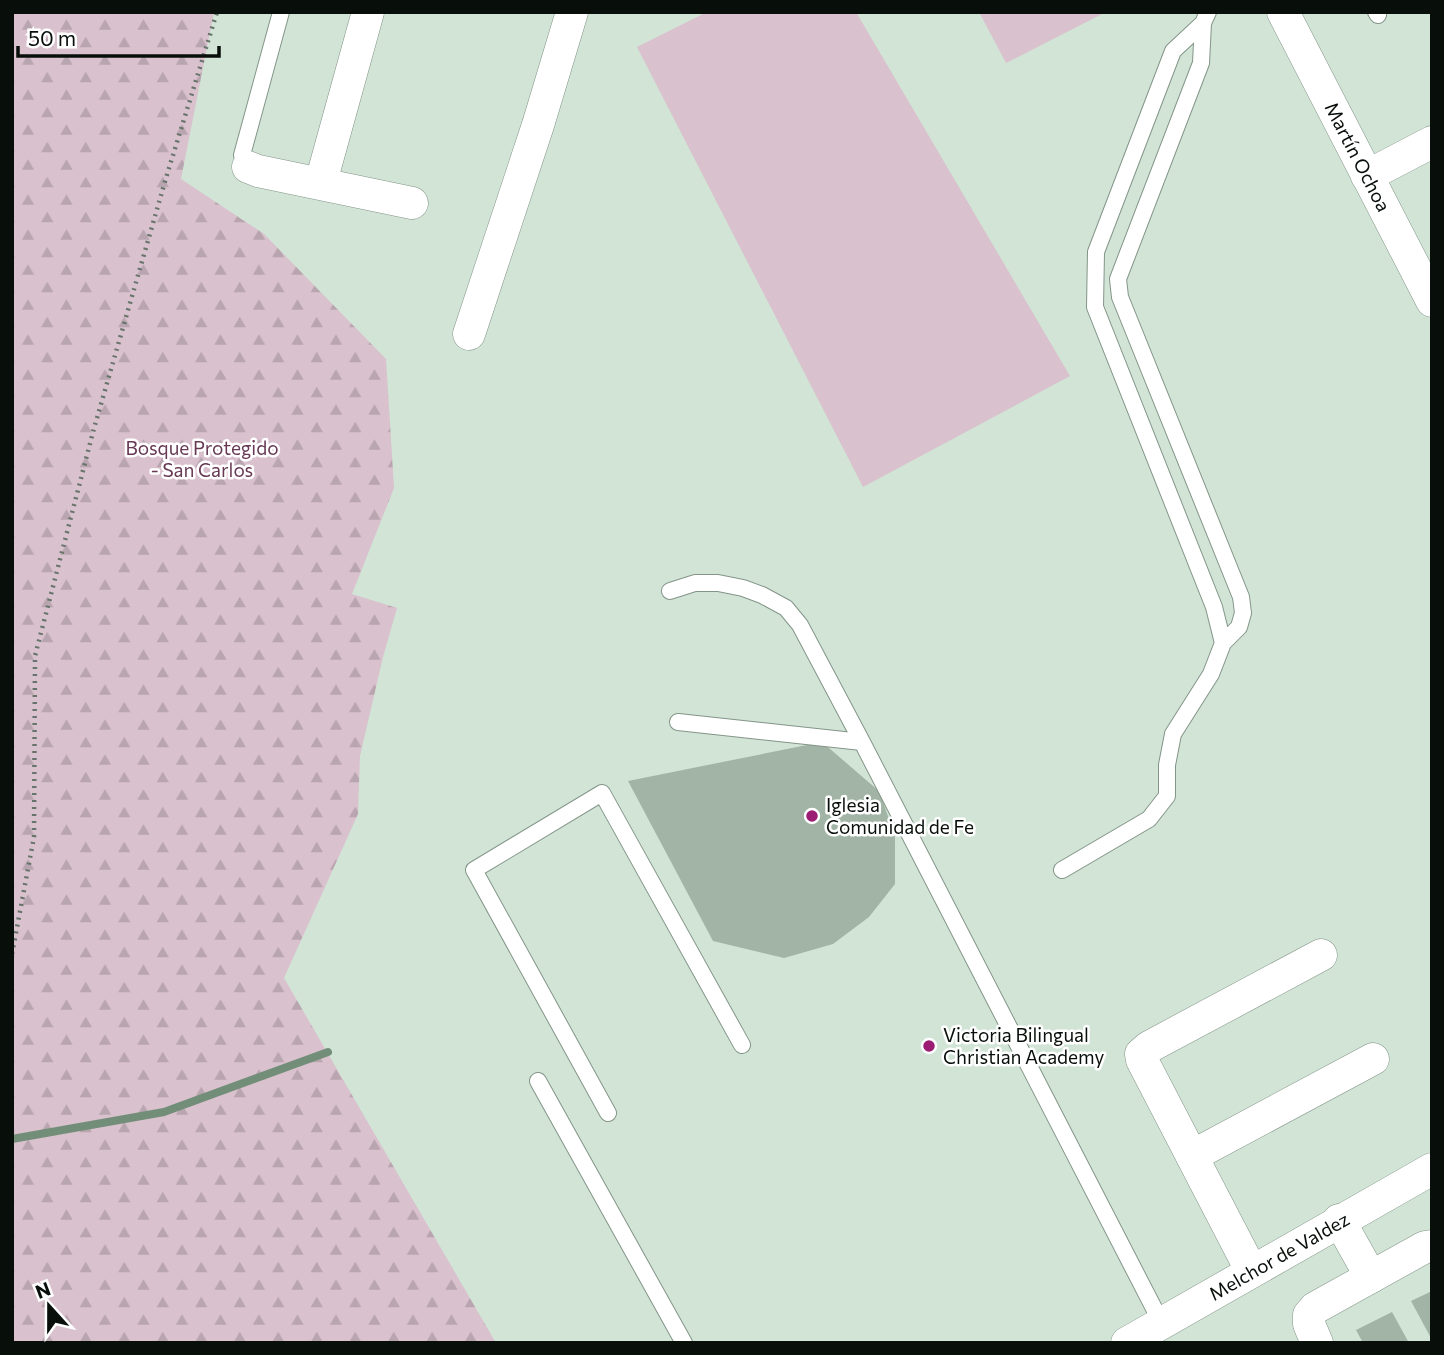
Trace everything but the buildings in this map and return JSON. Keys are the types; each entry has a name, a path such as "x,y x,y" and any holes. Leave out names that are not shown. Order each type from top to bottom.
{"street":[{"path":"321,182 368,12"},
{"path":"469,334 572,12"},
{"name":"Martín Ochoa","path":"1283,12 1432,302"},
{"path":"1367,176 1432,142"},
{"path":"247,167 412,202"},
{"path":"1251,1270 1141,1054 1149,1047 1321,954"},
{"path":"1192,1156 1373,1059"},
{"name":"Melchor de Valdez","path":"1126,1343 1432,1169"},
{"path":"1339,1220 1371,1277"},
{"path":"1317,1343 1309,1324 1309,1315 1315,1308 1425,1247 1432,1246"}],"lane":[{"path":"247,167 242,155 281,12"},
{"path":"1062,870 1149,819 1167,796 1167,765 1174,734 1211,674 1223,643 1240,627 1243,613 1241,597 1120,298 1118,279 1201,63 1205,18"},
{"path":"1205,18 1173,51 1096,252 1093,284 1095,307 1214,607 1223,643"},
{"path":"1093,284 1118,279"},
{"path":"670,591 695,583 718,583 753,591 786,608 800,625 863,742 1161,1322"},
{"path":"678,722 863,742"},
{"path":"608,1113 474,870 602,793 742,1045"},
{"path":"538,1080 684,1343"}],"path":[{"path":"12,954 34,837 34,656 93,432 217,12"}],"green space":[{"name":"Bosque Protegido - San Carlos","path":"12,12 214,12 181,179 264,234 386,359 394,488 352,594 397,608 360,756 358,814 284,978 496,1343 12,1343"},
{"path":"707,12 856,12 1070,376 863,487 637,47"},
{"path":"979,12 1106,12 1006,63"}],"waterway":[{"path":"12,1139 164,1112 328,1052"}],"place":[{"name":"Iglesia Comunidad de Fe","path":"812,816"},
{"name":"Victoria Bilingual Christian Academy","path":"929,1046"}]}
